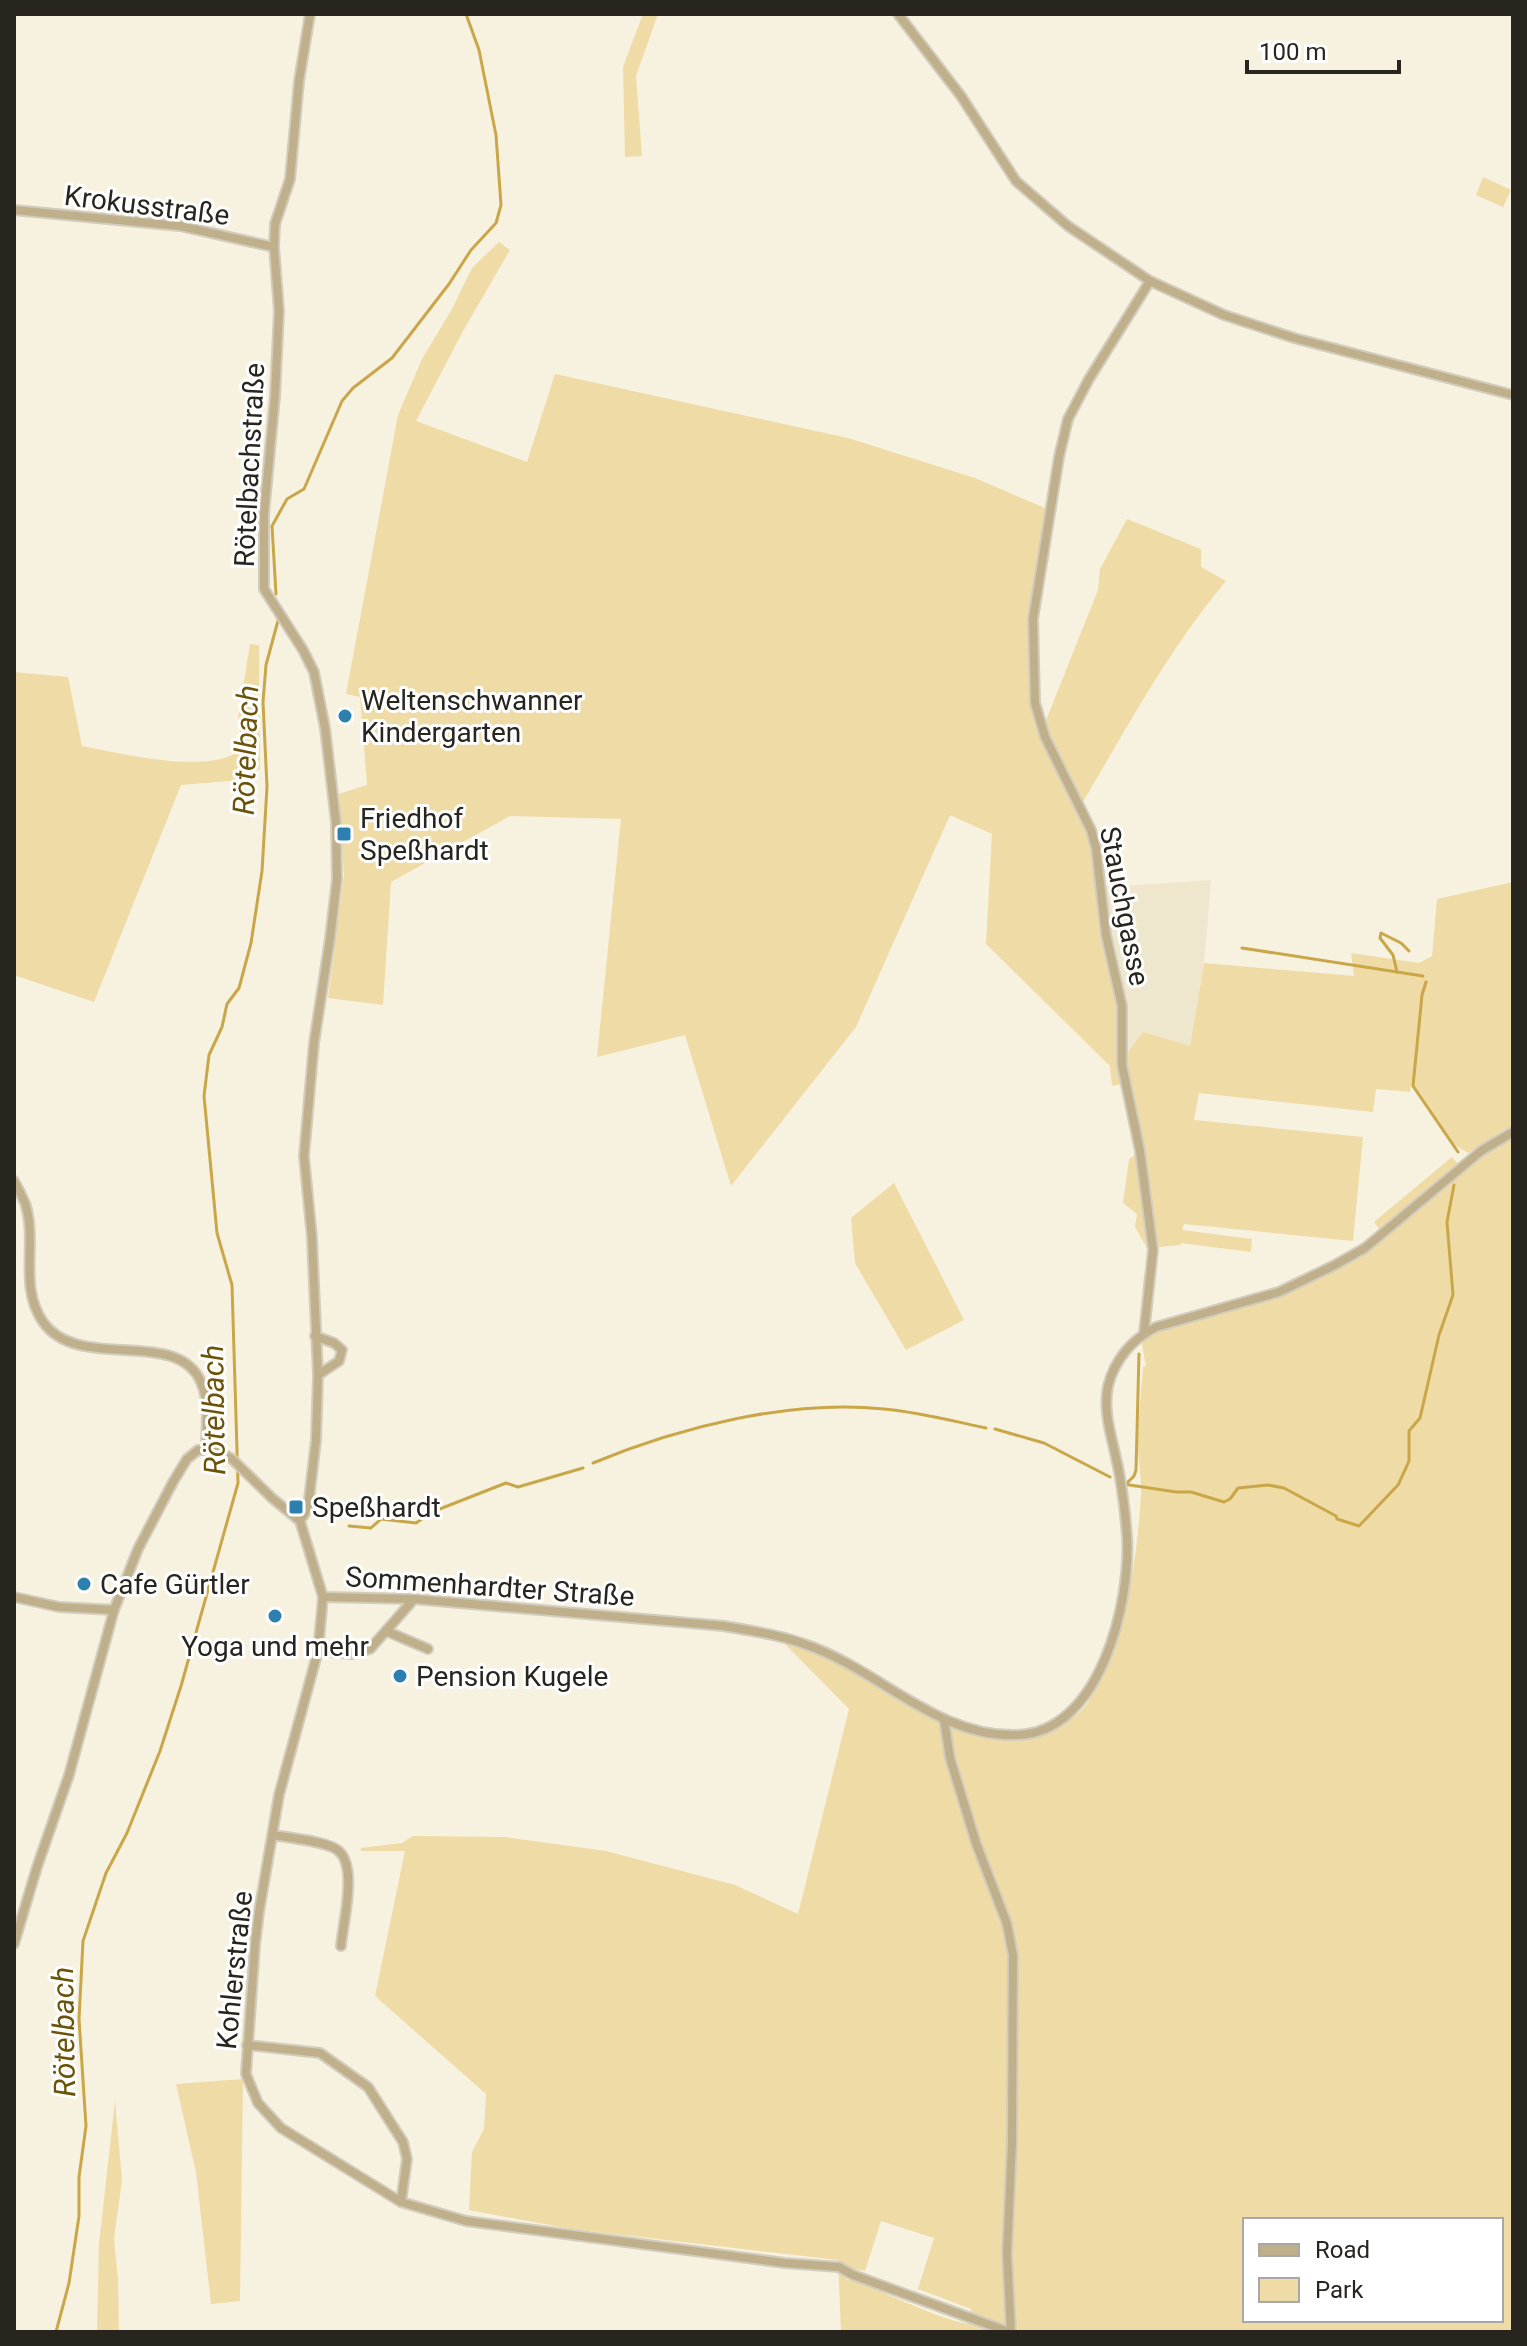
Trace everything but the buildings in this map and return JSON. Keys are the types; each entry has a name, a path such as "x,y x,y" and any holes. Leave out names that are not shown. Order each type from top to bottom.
{"street":[{"name":"Rötelbachstraße","path":"300,1521 308,1508 318,1375 312,1238 304,1156 314,1043 335,894 336,822 325,728 314,672 264,589 264,514 279,311 275,224 290,179 299,81 310,14"},
{"path":"898,14 961,96 1016,181 1068,226 1150,281 1224,315 1294,338 1513,395"},
{"name":"Krokusstraße","path":"14,210 180,226 274,247"},
{"name":"Stauchgasse","path":"1144,1333 1153,1250 1140,1151 1122,1065 1122,1006 1106,935 1096,848 1091,830 1045,737 1035,703 1032,634 1038,575 1068,419 1150,281"},
{"path":"1144,1333 1171,1321 1279,1292 1335,1265 1365,1248 1481,1151 1513,1132"},
{"path":"14,1181 26,1204 30,1237 29,1283 43,1322 59,1339 81,1346 161,1353 188,1366 201,1381 207,1406 206,1449"},
{"name":"Sommenhardter Straße","path":"300,1521 323,1597 414,1599 724,1626 764,1633 808,1645 944,1719 975,1732 1000,1736 1038,1733 1074,1710 1089,1691 1106,1655 1127,1575 1127,1536 1121,1488 1106,1409 1108,1386 1127,1347 1144,1333"},
{"path":"315,1336 334,1343 342,1350 339,1361 318,1375"},
{"path":"14,1944 32,1879 69,1775 114,1610 138,1549 187,1459 198,1450 216,1450 232,1459 300,1521"},
{"path":"14,1597 59,1607 114,1610"},
{"name":"Kohlerstraße","path":"323,1597 318,1651 279,1795 255,1945 247,2045 246,2074 258,2103 281,2128 401,2202 466,2221 785,2263 839,2267 853,2275 1010,2332"},
{"path":"318,1651 352,1654 370,1649 414,1599"},
{"path":"386,1631 428,1649"},
{"path":"944,1719 950,1758 976,1843 1007,1924 1013,1955 1015,1989 1007,2254 1010,2332"},
{"path":"274,1835 335,1848 345,1857 349,1870 341,1946"},
{"path":"247,2045 320,2053 368,2087 403,2142 407,2159 401,2202"}],"shaded area":[{"path":"1211,880 1205,954 1190,1046 1127,1054 1123,990 1110,935 1106,887"}],"green space":[{"path":"643,14 658,14 636,76 642,156 625,157 623,67"},
{"path":"1483,177 1511,190 1503,207 1476,195"},
{"path":"499,242 510,250 416,421 527,462 555,374 848,438 975,478 1047,509 1030,618 1031,702 1041,733 1098,590 1100,569 1127,519 1201,549 1201,567 1226,581 1166,664 1078,810 1092,849 1100,936 1118,1006 1119,1055 1127,1054 1143,1032 1190,1046 1204,963 1354,976 1351,953 1419,963 1432,956 1437,899 1513,882 1513,1125 1468,1153 1450,1142 1411,1084 1410,1092 1376,1089 1373,1112 1199,1093 1194,1120 1363,1137 1353,1241 1184,1224 1182,1230 1252,1239 1251,1252 1181,1243 1147,1248 1135,1227 1137,1214 1123,1203 1129,1159 1144,1149 1131,1082 1112,1086 1110,1066 986,944 992,834 950,815 856,1027 731,1186 685,1035 597,1057 621,819 510,816 391,882 383,1005 328,998 344,876 339,794 367,785 360,697 346,694 398,415 422,359 472,268"},
{"path":"250,644 259,645 260,769 240,780 181,785 94,1002 14,975 14,672 68,677 82,746 166,760 210,761 229,757 243,748 238,719"},
{"path":"1513,1136 1513,2332 841,2332 838,2260 571,2229 469,2210 472,2152 484,2129 486,2094 375,1996 405,1851 361,1851 361,1848 402,1843 413,1836 505,1837 606,1851 735,1885 798,1914 849,1709 783,1642 853,1670 931,1716 975,1735 1020,1738 1050,1731 1076,1716 1091,1697 1108,1661 1129,1591 1141,1495 1138,1426 1143,1367 1146,1366 1141,1340 1174,1324 1280,1295 1356,1258 1471,1163","holes":["881,2221 934,2238 918,2289 971,2309 968,2324 846,2279 849,2268 865,2271"]},
{"path":"1452,1157 1458,1164 1380,1230 1374,1222"},
{"path":"894,1183 964,1320 906,1350 855,1263 851,1218"},
{"path":"243,2079 240,2301 211,2304 196,2172 176,2084"},
{"path":"115,2101 122,2180 114,2239 119,2332 97,2332 99,2244"}],"waterway":[{"name":"Rötelbach","path":"276,594 272,526 287,499 304,489 342,401 353,388 392,358 471,250 496,223 501,205 496,135 479,50 466,14"},
{"name":"Rötelbach","path":"56,2332 69,2283 79,2216 79,2177 86,2126 79,2019 83,1941 106,1873 127,1833 160,1751 238,1483 232,1285 217,1233 204,1096 209,1055 222,1027 227,1004 239,988 251,943 262,871 267,787 263,702 266,665 279,617"},
{"path":"1397,972 1393,955 1380,938 1381,933 1401,943 1409,951"},
{"path":"1242,948 1423,976"},
{"path":"1426,982 1413,1086 1458,1152"},
{"path":"1123,1484 1191,1492 1224,1502 1238,1488 1268,1485 1284,1488 1337,1519 1359,1526 1398,1485 1409,1461 1409,1431 1420,1418 1439,1335 1453,1295 1447,1222 1454,1185"},
{"path":"1125,1485 1136,1470 1139,1354"},
{"path":"593,1463 699,1427 811,1408 897,1410 986,1428"},
{"path":"995,1429 1044,1443 1110,1477"},
{"path":"349,1526 371,1528 381,1519 416,1523 432,1512 506,1483 518,1487 583,1468"}],"place":[{"name":"Weltenschwanner Kindergarten","path":"345,716"},
{"name":"Friedhof Speßhardt","path":"344,834"},
{"name":"Speßhardt","path":"296,1507"},
{"name":"Cafe Gürtler","path":"84,1584"},
{"name":"Yoga und mehr","path":"275,1616"},
{"name":"Pension Kugele","path":"400,1676"}]}
